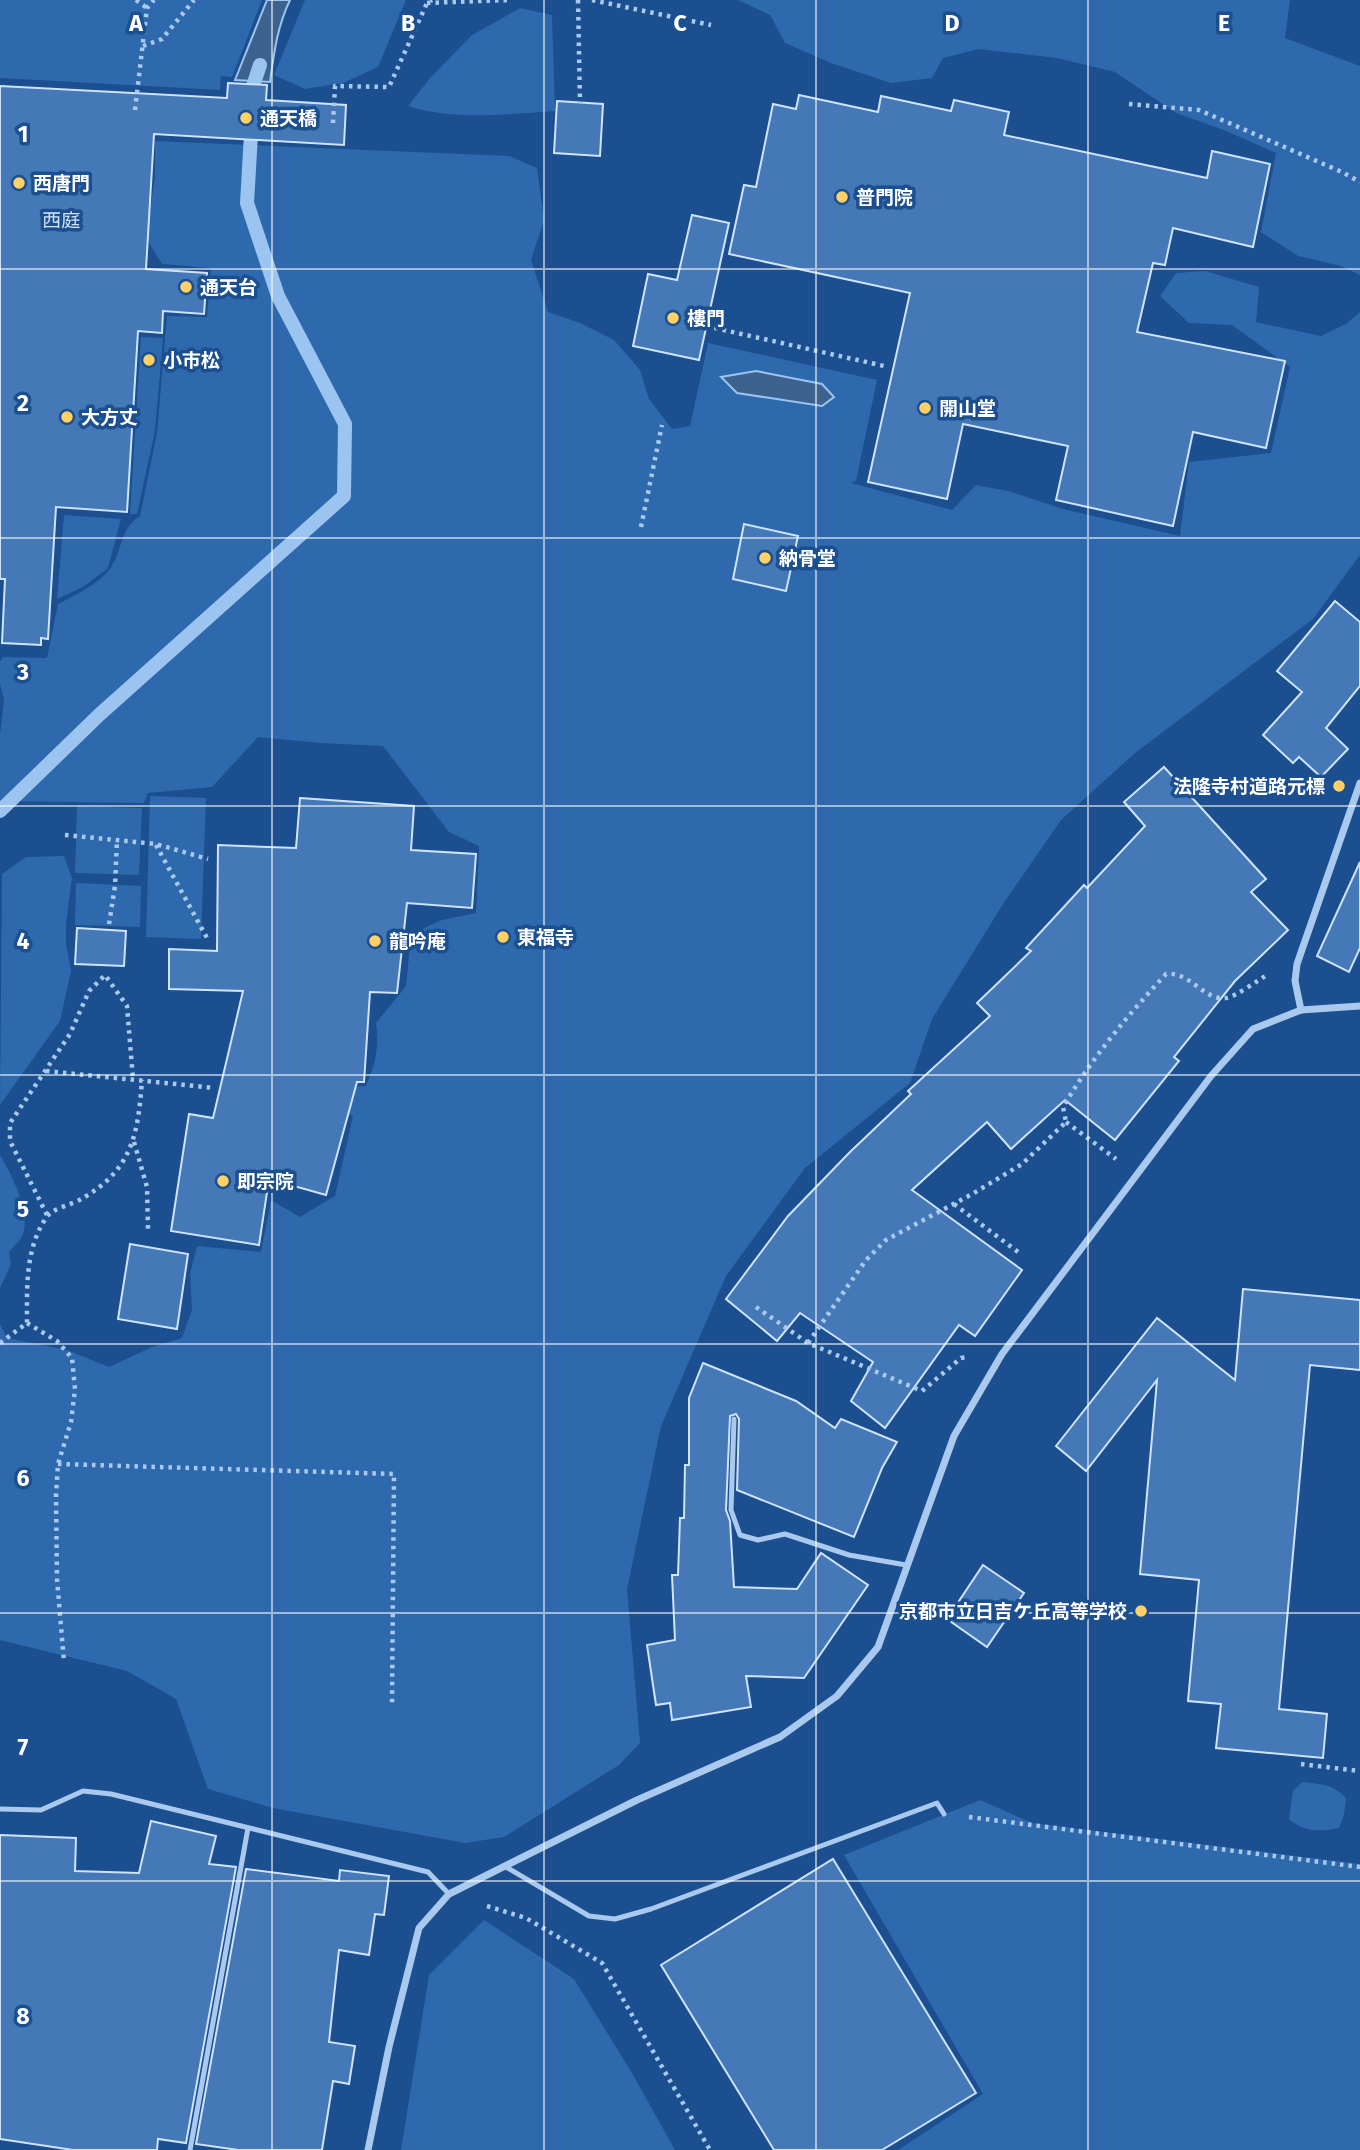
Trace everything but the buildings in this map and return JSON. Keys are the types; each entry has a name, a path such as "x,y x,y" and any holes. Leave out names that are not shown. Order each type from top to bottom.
{"street":[{"path":"1301,1010 1295,981 1297,964 1360,783"},
{"path":"368,2150 389,2047 419,1928 449,1894 637,1800 780,1737 837,1696 878,1647 954,1436 1002,1354 1211,1076 1253,1029 1301,1010 1360,1006"}],"lane":[{"path":"734,1419 731,1510 740,1535 758,1540 785,1534 849,1555 906,1565"},
{"path":"0,1809 41,1810 83,1791 111,1794 428,1871 449,1894"},
{"path":"506,1867 589,1916 615,1919 651,1909 937,1803 944,1814"},
{"path":"190,2150 248,1828"}],"path":[{"path":"136,0 147,8"},
{"path":"135,110 147,8 154,0"},
{"path":"142,46 162,40 194,0"},
{"path":"333,123 335,86 389,88 430,2 507,0"},
{"path":"578,0 580,103"},
{"path":"592,0 710,25"},
{"path":"1129,104 1199,110 1360,181"},
{"path":"706,326 884,366"},
{"path":"641,527 662,425"},
{"path":"65,835 156,844 208,859"},
{"path":"109,924 115,886 117,840"},
{"path":"156,844 208,938"},
{"path":"1137,1174 1066,1122 1063,1107 1082,1075 1126,1017 1166,974 1182,976 1214,996 1226,998 1272,972 1297,964"},
{"path":"47,1215 10,1141 10,1123 70,1034 89,991 105,975 127,1006 133,1079"},
{"path":"46,1071 215,1088"},
{"path":"27,1323 33,1243 47,1215 95,1190 125,1161 134,1141 142,1080"},
{"path":"808,1343 866,1260 886,1240 1022,1164 1066,1122"},
{"path":"134,1141 147,1187 148,1231"},
{"path":"954,1204 1022,1255"},
{"path":"756,1307 808,1343 922,1391 961,1357 1002,1354"},
{"path":"0,1343 27,1323"},
{"path":"27,1323 57,1341 72,1358 75,1389 71,1422 58,1464 56,1495 57,1580 64,1662"},
{"path":"58,1464 394,1474 392,1704"},
{"path":"1301,1764 1360,1771"},
{"path":"944,1814 1360,1867"},
{"path":"526,1918 602,1962 710,2150"}],"shaded area":[{"path":"0,0 262,0 232,77 221,76 220,90 0,78"},
{"path":"267,0 290,0 279,30 270,82 235,80"},
{"path":"305,0 406,0 378,67 343,83 305,89 274,75"},
{"path":"738,0 1290,0 1285,38 1360,66 1360,275 1341,266 1298,256 1261,232 1276,153 1176,113 1115,72 1057,58 978,49 943,58 932,78 891,83 831,63 785,43 770,15"},
{"path":"520,8 552,15 555,111 462,115 408,106 431,77 472,35"},
{"name":"東福寺","path":"155,141 509,156 537,168 544,220 531,260 548,312 580,323 614,340 640,370 649,399 672,429 690,426 708,343 877,380 856,481 851,483 952,510 976,485 1008,491 1063,509 1180,536 1189,462 1271,453 1290,367 1232,325 1189,323 1160,296 1176,273 1205,271 1259,287 1256,322 1321,336 1346,324 1360,312 1360,555 1313,619 1135,753 1061,820 1003,904 932,1019 910,1083 805,1168 726,1276 661,1426 627,1589 640,1743 619,1765 504,1837 465,1843 273,1808 208,1789 176,1699 127,1671 0,1640 0,1324 7,1338 67,1350 109,1367 152,1347 182,1338 192,1310 190,1274 197,1246 261,1252 271,1200 300,1217 335,1196 353,1116 332,1107 336,1088 366,1086 376,1055 376,1023 406,986 411,934 442,920 476,913 479,846 449,832 383,746 258,737 212,787 148,793 144,803 0,801 0,735 4,700 0,684 0,662 3,657 47,658 58,604 94,584 111,567 125,533 140,516 157,433 167,316 207,317 211,268 162,264 146,238 155,177"},
{"path":"141,337 163,338 155,431 137,514 130,514"},
{"path":"756,371 822,384 834,397 822,406 737,393 721,377"},
{"path":"64,515 121,519 108,568 83,587 57,599"},
{"path":"150,796 206,798 201,939 146,937"},
{"path":"77,806 142,808 139,875 75,873"},
{"path":"64,856 72,878 66,923 66,944 71,971 60,1021 0,1105 2,874 26,857"},
{"path":"76,883 141,886 140,927 75,925"},
{"path":"0,1155 19,1193 25,1225 22,1236 9,1252 11,1264 0,1288"},
{"path":"1302,1782 1331,1787 1346,1798 1339,1828 1312,1830 1289,1819 1293,1791"},
{"path":"980,1800 1032,1823 1360,1864 1360,2150 898,2150 983,2094 844,1855"},
{"path":"484,1920 574,1979 632,2073 675,2150 401,2150 429,1975"}],"waterway":[{"path":"0,811 99,715 344,496 345,424 278,296 247,203 254,83 260,65"}],"place":[{"name":"通天橋","path":"246,118"},
{"name":"西唐門","path":"19,183"},
{"name":"普門院","path":"842,197"},
{"name":"通天台","path":"186,287"},
{"name":"樓門","path":"673,318"},
{"name":"小市松","path":"149,360"},
{"name":"開山堂","path":"925,408"},
{"name":"大方丈","path":"67,417"},
{"name":"納骨堂","path":"765,558"},
{"name":"法隆寺村道路元標","path":"1339,786"},
{"name":"東福寺","path":"503,937"},
{"name":"龍吟庵","path":"375,941"},
{"name":"即宗院","path":"223,1181"},
{"name":"京都市立日吉ケ丘高等学校","path":"1141,1611"}],"park label":[{"name":"西庭","path":"61,220"}]}
